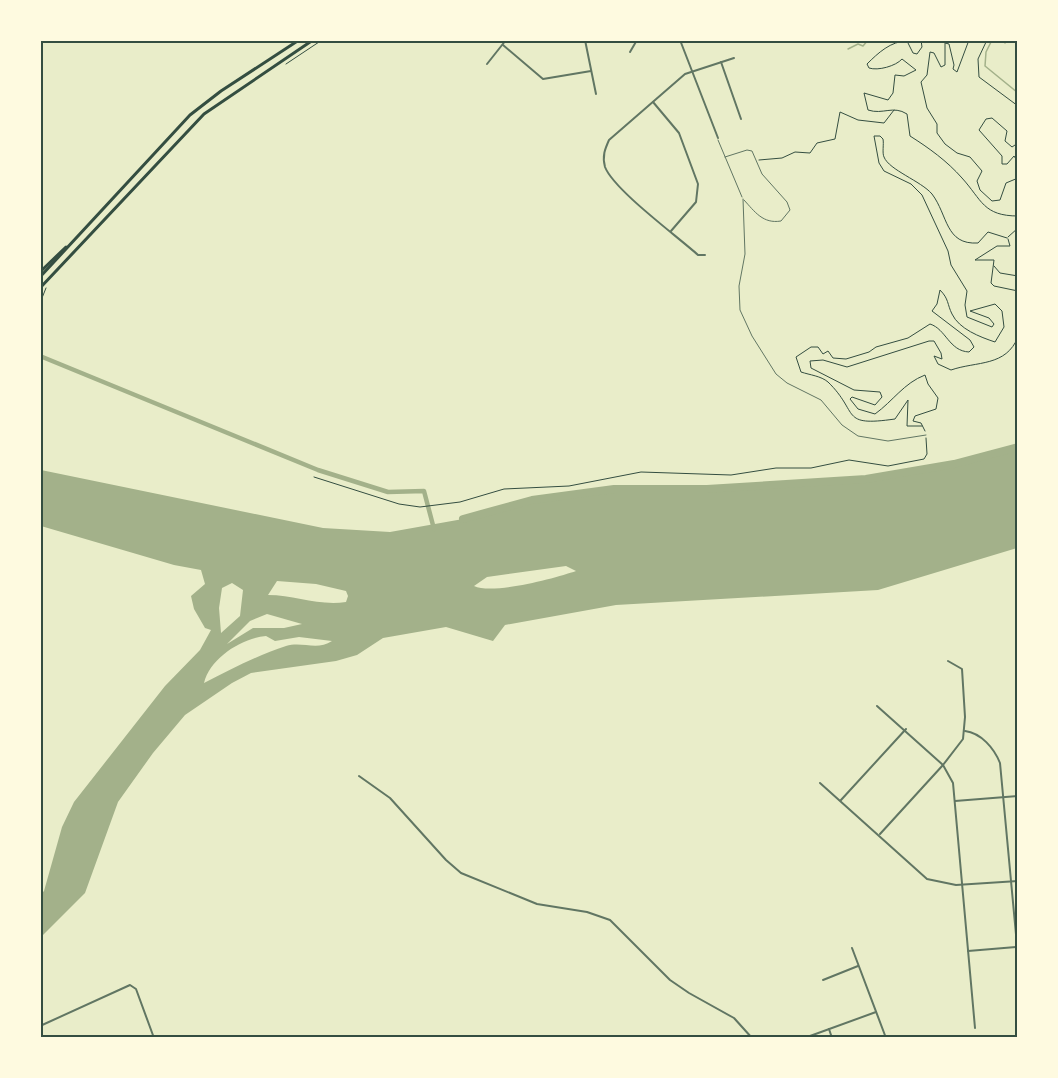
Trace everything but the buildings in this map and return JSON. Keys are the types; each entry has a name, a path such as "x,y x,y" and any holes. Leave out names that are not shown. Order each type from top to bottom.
{"main road":[{"path":"40,277 190,115 221,91 299,40"},
{"path":"40,288 204,114 313,40"},
{"path":"40,272 70,244"}],"street":[{"path":"487,64 506,40"},
{"path":"553,40 562,40"},
{"path":"585,40 596,93"},
{"path":"630,52 637,40"},
{"path":"681,40 718,138"},
{"path":"503,45 543,79 591,71"},
{"path":"705,255 698,255 611,178 603,159 609,140 683,75 734,58"},
{"path":"721,62 741,119"},
{"path":"653,102 679,133 698,184 696,202 671,231"},
{"path":"880,834 943,765 963,739 965,731 962,669 948,661"},
{"path":"878,706 943,765 954,783 975,1028"},
{"path":"842,800 906,729"},
{"path":"965,731 973,732 996,753 1000,763 1017,957"},
{"path":"358,776 390,798 454,868 488,885 537,904 587,912 610,920 670,980 734,1018 752,1038"},
{"path":"820,783 880,834 927,879 941,884 963,885 1017,881"},
{"path":"955,801 1017,796"},
{"path":"968,951 1017,946"},
{"path":"852,948 886,1038"},
{"path":"823,980 858,966"},
{"path":"40,1026 130,985 136,989 154,1038"},
{"path":"810,1036 876,1012"},
{"path":"829,1029 832,1038"}],"lane":[{"path":"718,138 737,190 743,198 760,217 769,222 781,221 790,210 787,202 762,174 752,151 747,150 725,157"},
{"path":"743,198 745,254 739,286 740,310 752,336 776,374 787,383 821,400 842,425 858,436 888,441 926,435"}],"path":[{"path":"283,66 322,40"},
{"path":"921,40 922,47 917,54 913,53 908,42 901,41 884,48 867,64 869,68 876,70 896,64 902,59 906,60 911,68 916,68 915,72 904,76 895,75 892,93 888,100 864,93 868,110 878,113 895,108 908,114 910,136 937,153 963,178 979,202 992,212 1003,216 1017,216"},
{"path":"969,40 957,72 953,69 949,44 945,43 945,65 941,67 934,52 930,51 927,75 921,82 927,108 935,117 937,133 945,144 978,164 982,171 977,181 980,190 992,201 1000,200 1005,183 1017,178"},
{"path":"987,40 978,59 979,77 1017,105"},
{"path":"757,161 782,158 795,152 810,153 817,143 835,139 840,112 858,120 884,123 895,108"},
{"path":"1017,143 1012,147 1008,145 1005,141 1007,131 992,118 980,126 979,130 986,141 1002,156 1002,164 1007,164 1014,156 1017,162"},
{"path":"924,426 907,426 908,400 895,419 865,423 857,421 829,383 822,378 801,372 797,364 796,357 811,347 818,346 823,354 828,351 832,358 846,359 869,352 876,346 908,338 930,324 935,326 952,346 969,352 974,347 970,340 932,311 937,304 940,290 949,298 952,314 964,327 995,342 1003,331 1002,311 995,304 970,311 989,318 994,324 992,327 967,317 965,305 967,291 951,265 948,251 922,195 911,184 884,171 879,163 874,136 880,135 883,139 883,157 890,165 917,181 931,193 942,208 950,231 956,239 969,244 978,243 988,232 1007,238"},
{"path":"1007,238 1017,228"},
{"path":"1007,238 1010,246 997,246 975,260 992,260 1000,273 1017,276"},
{"path":"994,264 991,283 994,286 1017,291"},
{"path":"40,303 51,282"},
{"path":"924,426 913,421 915,416 936,408 938,398 928,384 925,375 904,386 890,403 875,414 858,409 850,399 852,397 875,405 882,397 880,392 854,390 840,384 811,368 810,361 822,360 847,367 929,341 934,342 941,353 940,360 934,356 938,363 951,370 968,363 993,362 1007,355 1017,337"},
{"path":"314,477 399,504 420,507 443,504 504,489 569,486 641,472 731,475 776,468 811,468 849,460 888,466 911,463 924,459 927,454 924,426"}],"shaded area":[{"path":"1017,447 1017,548 878,590 616,605 505,625 493,641 446,627 383,638 357,655 336,661 251,673 185,715 153,753 118,802 85,893 41,937 41,894 44,891 62,827 74,802 165,686 200,650 211,630 205,628 194,609 191,596 205,584 201,570 174,565 41,526 41,470 323,528 390,532 463,519 532,500 614,489 707,489 866,479 954,464","holes":["566,566 576,571 509,587 474,586 487,577","277,581 316,584 346,591 348,596 346,602 336,603 268,595","232,583 243,590 240,616 221,633 219,608 222,588","267,614 302,624 284,628 253,628 227,644 250,621","266,636 275,641 299,637 332,641 315,646 286,646 255,658 204,683 207,674 220,658 237,645"]}],"waterway":[{"path":"848,49 858,44 863,46 868,40"},
{"path":"992,40 986,52 985,66 1018,93"},
{"path":"1001,40 1005,43 1008,40"},
{"path":"40,356 318,470 388,492 424,491 434,529"},
{"path":"463,519 532,500 614,489 707,489 866,479 954,464 1018,447"}]}
